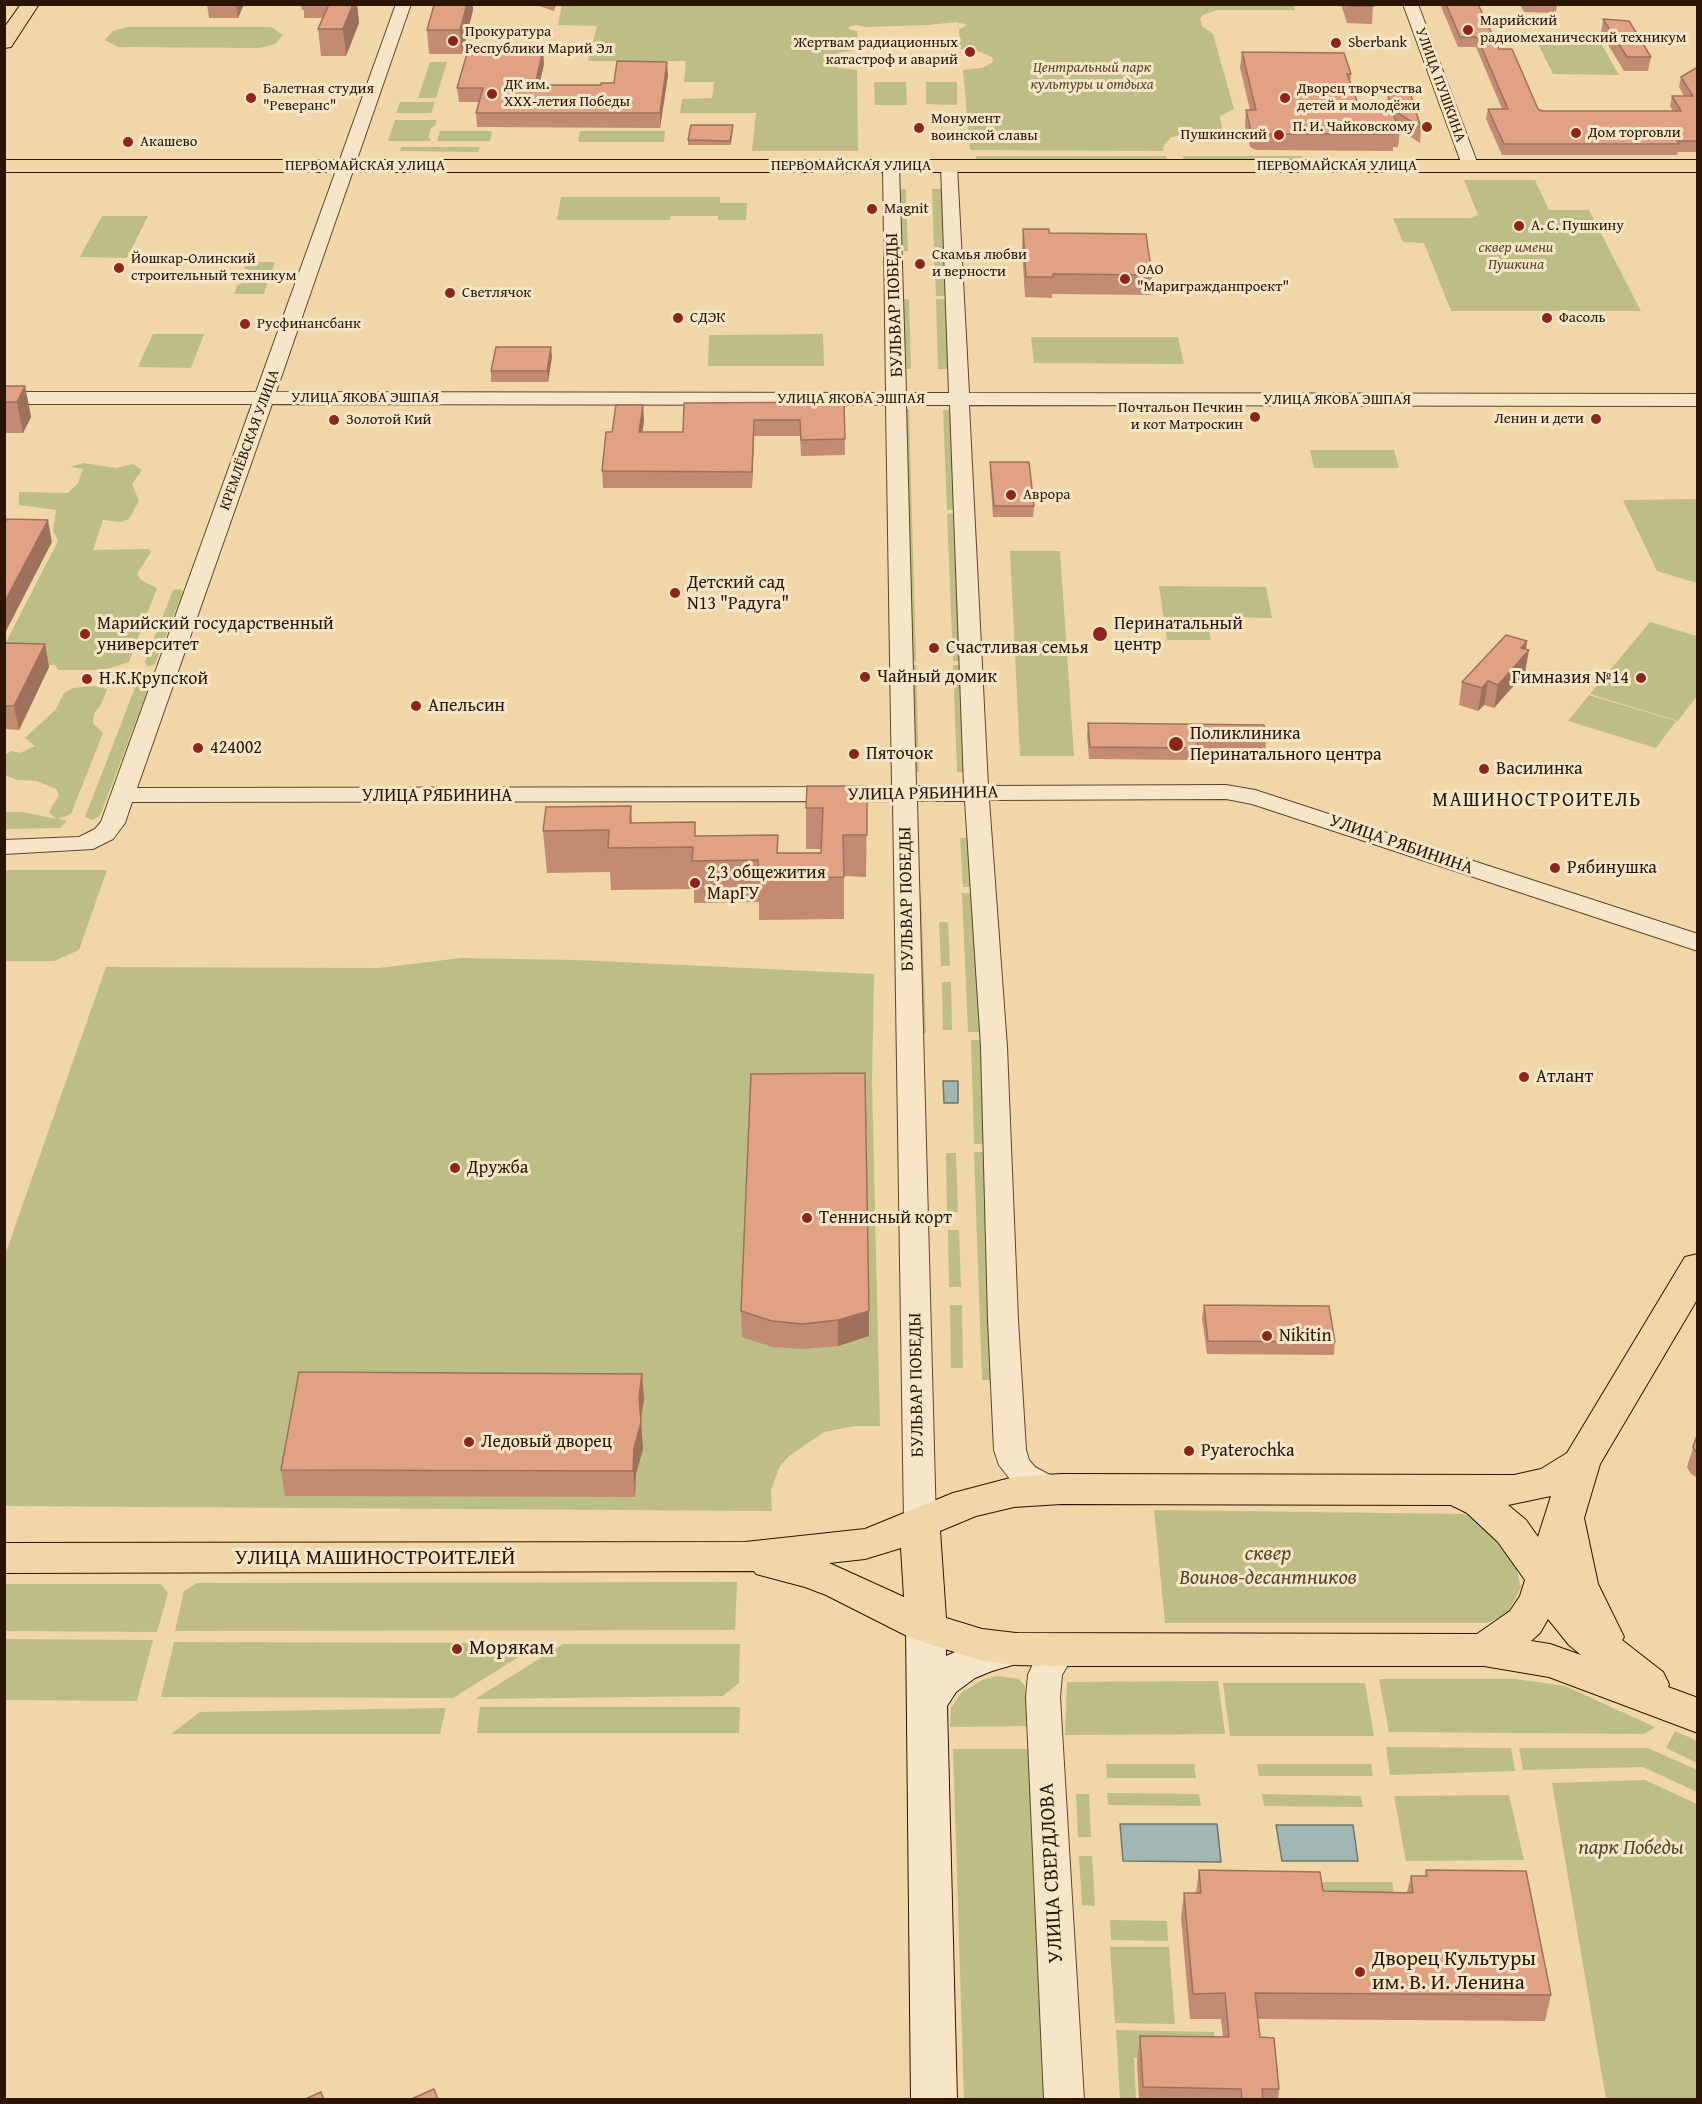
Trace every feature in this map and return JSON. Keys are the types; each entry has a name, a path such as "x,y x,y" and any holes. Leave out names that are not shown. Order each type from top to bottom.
{"main road":[{"path":"4,43 30,4"},
{"name":"ПЕРВОМАЙСКАЯ УЛИЦА","path":"4,166 1698,166"},
{"path":"1484,1650 1525,1622 1539,1600 1581,1463 1698,1266"},
{"name":"УЛИЦА МАШИНОСТРОИТЕЛЕЙ","path":"4,1558 745,1557 865,1544 886,1538 989,1497 1061,1489 1515,1490 1534,1487 1565,1474 1581,1463"},
{"path":"1459,1491 1481,1503 1512,1531 1536,1563 1566,1614 1584,1634 1621,1665 1688,1712"},
{"path":"1564,1514 1572,1563 1583,1598 1621,1665"},
{"path":"920,1524 926,1627 934,2100"},
{"name":"УЛИЦА МАШИНОСТРОИТЕЛЕЙ","path":"745,1557 812,1573 831,1580 926,1627 955,1638 1016,1649 1484,1650"},
{"path":"927,1704 942,1682 961,1667 983,1657 1016,1649"},
{"path":"1484,1650 1550,1661 1688,1712"}],"street":[{"name":"КРЕМЛЁВСКАЯ УЛИЦА","path":"4,847 84,844 104,834 113,823 404,4"},
{"name":"УЛИЦА ПУШКИНА","path":"1410,4 1470,165"},
{"name":"БУЛЬВАР ПОБЕДЫ","path":"891,166 898,399 920,1524"},
{"path":"949,166 976,793 994,1047 1003,1320 1010,1449 1015,1465 1024,1476 1038,1483 1061,1489"},
{"name":"УЛИЦА ЯКОВА ЭШПАЯ","path":"4,398 1698,400"},
{"name":"УЛИЦА РЯБИНИНА","path":"124,795 462,796 1226,792 1254,797 1698,943"},
{"name":"УЛИЦА СВЕРДЛОВА","path":"1060,1650 1052,1660 1045,1676 1043,1697 1064,2100"}],"green space":[{"name":"Центральный парк культуры и отдыха","path":"562,4 1293,4 1295,10 1217,10 1200,18 1202,26 1213,34 1234,109 1220,116 1222,129 1171,137 1164,145 1163,151 970,150 963,70 982,68 993,62 992,57 981,52 960,49 959,29 968,25 956,22 849,27 857,31 857,50 841,52 829,57 829,62 839,68 857,70 858,151 752,151 756,113 680,113 682,99 712,98 714,82 684,82 686,61 588,61 597,26 558,25"},
{"path":"128,27 271,27 283,35 275,44 259,48 118,47 105,40 113,31"},
{"path":"1536,40 1599,40 1619,75 1553,74"},
{"path":"430,62 447,62 436,98 418,98"},
{"path":"874,82 906,82 907,105 875,105"},
{"path":"926,82 957,82 957,105 926,104"},
{"path":"400,102 435,102 431,113 396,113"},
{"path":"395,120 437,120 435,126 431,128 428,138 431,138 430,141 388,141"},
{"path":"440,131 492,131 490,141 437,141"},
{"path":"580,131 665,131 664,142 578,142"},
{"path":"401,147 480,147 478,152 400,151"},
{"path":"976,156 1166,156 1167,162 976,162"},
{"path":"1183,156 1301,156 1302,160 1184,161"},
{"name":"сквер имени Пушкина","path":"1464,180 1535,180 1549,210 1589,210 1641,311 1451,311 1424,243 1403,242 1393,218 1471,218 1478,215"},
{"path":"896,189 906,189 908,251 897,251"},
{"path":"932,189 942,189 944,251 934,251"},
{"path":"561,197 720,197 720,203 747,203 746,220 718,220 718,216 671,216 670,220 557,220"},
{"path":"102,216 148,216 127,258 80,257"},
{"path":"934,253 944,253 946,296 936,296"},
{"path":"247,262 275,262 271,274 247,274 248,269 244,269"},
{"path":"268,281 264,294 234,294 237,286 243,282"},
{"path":"898,299 909,299 911,369 900,369"},
{"path":"936,299 946,299 949,369 938,369"},
{"path":"153,334 204,334 191,368 138,367"},
{"path":"823,334 824,366 708,366 709,335"},
{"path":"1031,337 1178,337 1184,364 1034,363"},
{"path":"901,409 909,409 916,661 906,661"},
{"path":"943,410 951,410 955,510 947,510"},
{"path":"1310,450 1394,450 1399,468 1314,468"},
{"path":"83,463 116,468 133,464 142,470 132,484 139,501 129,519 121,522 103,520 93,550 149,549 151,552 137,574 141,580 157,588 129,662 104,670 58,670 55,665 5,664 5,644 58,541 53,531 56,510 19,505 19,492 68,493 78,483 83,469 70,467"},
{"path":"1698,499 1697,583 1657,571 1623,500"},
{"path":"956,513 962,661 953,661 947,514"},
{"path":"1010,551 1060,551 1074,756 1020,756"},
{"path":"1159,586 1266,587 1272,618 1207,617 1211,640 1167,640"},
{"path":"173,590 183,591 155,664 148,667 145,662"},
{"path":"1650,622 1697,636 1697,696 1678,721 1590,694"},
{"path":"906,665 916,665 919,772 909,772"},
{"path":"953,665 962,665 966,773 957,772"},
{"path":"144,684 148,689 100,816 92,820 85,817 136,685"},
{"path":"94,686 107,689 102,703 94,714 93,723 103,733 71,814 58,819 67,821 60,828 5,829 5,812 22,812 56,819 49,812 59,795 56,789 37,781 17,780 5,775 5,755 11,751 20,753 35,746 25,738 56,709 64,693 73,688"},
{"path":"1589,695 1676,721 1656,748 1568,721"},
{"path":"960,838 971,838 974,887 963,887"},
{"path":"5,870 107,870 79,950 54,961 5,961"},
{"path":"909,892 921,892 926,1033 913,1033"},
{"path":"962,893 975,893 983,1032 968,1032"},
{"path":"939,922 948,922 950,966 941,966"},
{"name":"Дружба","path":"461,958 576,960 874,974 872,1081 880,1426 855,1426 824,1432 789,1456 780,1466 771,1490 772,1511 5,1506 5,1255 106,967 379,968"},
{"path":"942,982 951,982 952,1030 943,1030"},
{"path":"971,1040 985,1040 988,1144 974,1144"},
{"path":"974,1152 988,1152 997,1380 982,1380"},
{"path":"946,1153 956,1153 958,1212 947,1212"},
{"path":"948,1230 959,1230 961,1287 949,1287"},
{"path":"950,1305 962,1305 963,1368 951,1368"},
{"name":"сквер Воинов-десантников","path":"1154,1510 1464,1514 1491,1524 1512,1552 1521,1587 1508,1613 1487,1623 1165,1623"},
{"path":"737,1582 735,1630 175,1631 184,1591 197,1583"},
{"path":"5,1584 161,1584 168,1593 157,1632 5,1631"},
{"path":"5,1639 153,1640 137,1701 5,1700"},
{"path":"174,1642 541,1643 453,1698 161,1697"},
{"path":"563,1644 740,1644 739,1683 723,1696 475,1699"},
{"path":"997,1676 1019,1679 1025,1686 1029,1726 950,1727 951,1708 961,1693 982,1680"},
{"path":"1379,1679 1516,1679 1565,1686 1655,1727 1644,1734 1389,1732"},
{"path":"1218,1681 1225,1734 1065,1735 1067,1682"},
{"path":"1223,1683 1365,1683 1374,1736 1230,1736"},
{"path":"480,1707 740,1707 739,1733 477,1733"},
{"path":"446,1708 440,1734 171,1734 200,1712"},
{"path":"1675,1731 1697,1741 1697,1763 1666,1748"},
{"path":"1386,1747 1511,1748 1515,1771 1390,1775"},
{"path":"1519,1748 1648,1748 1697,1770 1697,1792 1643,1767 1523,1770"},
{"path":"953,1749 1029,1749 1048,2099 964,2099"},
{"path":"1106,1764 1194,1764 1196,1778 1107,1778"},
{"path":"1257,1764 1371,1764 1373,1776 1259,1776"},
{"name":"парк Победы","path":"1645,1780 1697,1804 1697,2099 1606,2099 1552,1783"},
{"path":"1107,1793 1199,1794 1201,1806 1108,1805"},
{"path":"1076,1794 1089,1794 1091,1837 1078,1837"},
{"path":"1262,1794 1361,1796 1363,1807 1264,1806"},
{"path":"1509,1795 1524,1860 1406,1861 1394,1796"},
{"path":"1079,1856 1092,1856 1095,1906 1082,1905"},
{"path":"1306,1882 1392,1882 1395,1897 1308,1896"},
{"path":"1110,1920 1167,1921 1168,1941 1111,1940"},
{"path":"1110,1947 1169,1947 1175,2024 1115,2023"},
{"path":"1116,2030 1214,2032 1216,2059 1134,2058 1136,2099 1120,2099"}],"water":[{"path":"943,1081 958,1081 958,1103 944,1103"},
{"path":"1120,1824 1217,1824 1221,1862 1123,1861"},
{"path":"1276,1825 1353,1825 1358,1861 1282,1861"}],"building":[{"path":"329,4 353,4 343,29 318,29"},
{"path":"467,4 460,30 427,30 434,5"},
{"path":"1349,4 1373,4 1374,6 1349,6"},
{"path":"1446,4 1478,4 1499,49 1512,49 1538,109 1542,111 1681,111 1672,96 1693,96 1681,77 1698,68 1698,141 1677,141 1679,144 1504,144 1488,109 1508,109 1477,37 1460,37"},
{"path":"1603,19 1629,21 1651,57 1627,57"},
{"name":"ДК им. ХХХ-летия Победы","path":"468,50 543,50 535,85 614,83 617,61 667,62 660,113 476,113 483,88 457,88"},
{"path":"1242,52 1344,53 1351,74 1347,74 1360,109 1391,109 1400,131 1394,131 1395,134 1257,134 1251,131 1246,110 1256,110"},
{"path":"1388,95 1411,95 1421,128 1392,109"},
{"path":"691,125 733,125 730,141 688,140"},
{"path":"1023,229 1049,229 1049,233 1146,234 1152,275 1053,274 1053,277 1026,277"},
{"path":"496,347 551,347 547,371 491,371"},
{"path":"4,386 25,386 17,402 4,402"},
{"path":"844,402 845,439 801,440 800,420 754,420 752,472 602,471 606,432 612,432 616,405 643,405 639,432 683,432 684,403"},
{"name":"Аврора","path":"990,462 1029,462 1034,506 994,506"},
{"path":"7,519 48,520 4,603 4,524"},
{"path":"1506,635 1527,641 1521,648 1529,650 1498,685 1488,681 1482,688 1462,682"},
{"path":"4,643 45,644 14,706 4,706"},
{"path":"1088,723 1264,725 1266,741 1197,740 1198,748 1090,747"},
{"path":"807,786 867,786 867,835 843,835 844,877 758,878 758,860 692,861 693,847 608,848 609,830 543,831 546,807 631,806 630,823 695,822 695,836 778,835 777,853 821,853 823,808 806,808"},
{"name":"Теннисный корт","path":"865,1073 869,1311 838,1320 803,1324 772,1321 741,1311 751,1074"},
{"name":"Nikitin","path":"1204,1305 1329,1306 1335,1342 1208,1341"},
{"name":"Ледовый дворец","path":"299,1372 642,1374 639,1397 641,1423 634,1448 633,1471 281,1470"},
{"path":"1698,1437 1698,1455 1693,1447"},
{"name":"Дворец Культуры им. В. И. Ленина","path":"1199,1870 1320,1872 1323,1891 1413,1893 1411,1876 1427,1876 1426,1870 1526,1871 1551,1995 1255,1993 1260,2037 1274,2038 1279,2089 1262,2089 1263,2100 1242,2100 1241,2089 1143,2087 1140,2036 1229,2037 1225,1993 1193,1994 1184,1893 1201,1893"},
{"path":"434,2089 438,2100 409,2100"},
{"path":"321,2092 324,2100 303,2100"}],"place":[{"name":"Марийский радиомеханический техникум","path":"1468,30"},
{"name":"Прокуратура Республики Марий Эл","path":"453,41"},
{"name":"Sberbank","path":"1336,43"},
{"name":"Жертвам радиационных катастроф и аварий","path":"970,52"},
{"name":"ДК им. ХХХ-летия Победы","path":"492,94"},
{"name":"Балетная студия \"Реверанс\"","path":"251,98"},
{"name":"Дворец творчества детей и молодёжи","path":"1285,98"},
{"name":"П. И. Чайковскому","path":"1427,127"},
{"name":"Монумент воинской славы","path":"919,128"},
{"name":"Дом торговли","path":"1576,133"},
{"name":"Пушкинский","path":"1279,135"},
{"name":"Акашево","path":"128,142"},
{"name":"Magnit","path":"872,209"},
{"name":"А. С. Пушкину","path":"1519,226"},
{"name":"Скамья любви и верности","path":"920,264"},
{"name":"Йошкар-Олинский строительный техникум","path":"119,268"},
{"name":"OAO \"Маригражданпроект\"","path":"1125,279"},
{"name":"Светлячок","path":"450,293"},
{"name":"СДЭК","path":"678,318"},
{"name":"Фасоль","path":"1547,318"},
{"name":"Русфинансбанк","path":"245,324"},
{"name":"Почтальон Печкин и кот Матроскин","path":"1255,417"},
{"name":"Ленин и дети","path":"1596,419"},
{"name":"Золотой Кий","path":"334,420"},
{"name":"Аврора","path":"1011,495"},
{"name":"Детский сад N13 \"Радуга\"","path":"675,593"},
{"name":"Марийский государственный университет","path":"85,634"},
{"name":"Перинатальный центр","path":"1100,634"},
{"name":"Счастливая семья","path":"934,648"},
{"name":"Чайный домик","path":"865,677"},
{"name":"Гимназия №14","path":"1641,678"},
{"name":"Н.К.Крупской","path":"87,679"},
{"name":"Апельсин","path":"416,706"},
{"name":"Поликлиника Перинатального центра","path":"1176,744"},
{"name":"424002","path":"198,748"},
{"name":"Пяточок","path":"854,754"},
{"name":"Василинка","path":"1484,769"},
{"name":"Рябинушка","path":"1555,868"},
{"name":"2,3 общежития МарГУ","path":"695,883"},
{"name":"Атлант","path":"1524,1077"},
{"name":"Дружба","path":"455,1168"},
{"name":"Теннисный корт","path":"807,1218"},
{"name":"Nikitin","path":"1267,1336"},
{"name":"Ледовый дворец","path":"469,1442"},
{"name":"Pyaterochka","path":"1189,1451"},
{"name":"Морякам","path":"457,1649"},
{"name":"Дворец Культуры им. В. И. Ленина","path":"1360,1972"}],"district":[{"name":"МАШИНОСТРОИТЕЛЬ","path":"1537,801"}]}
